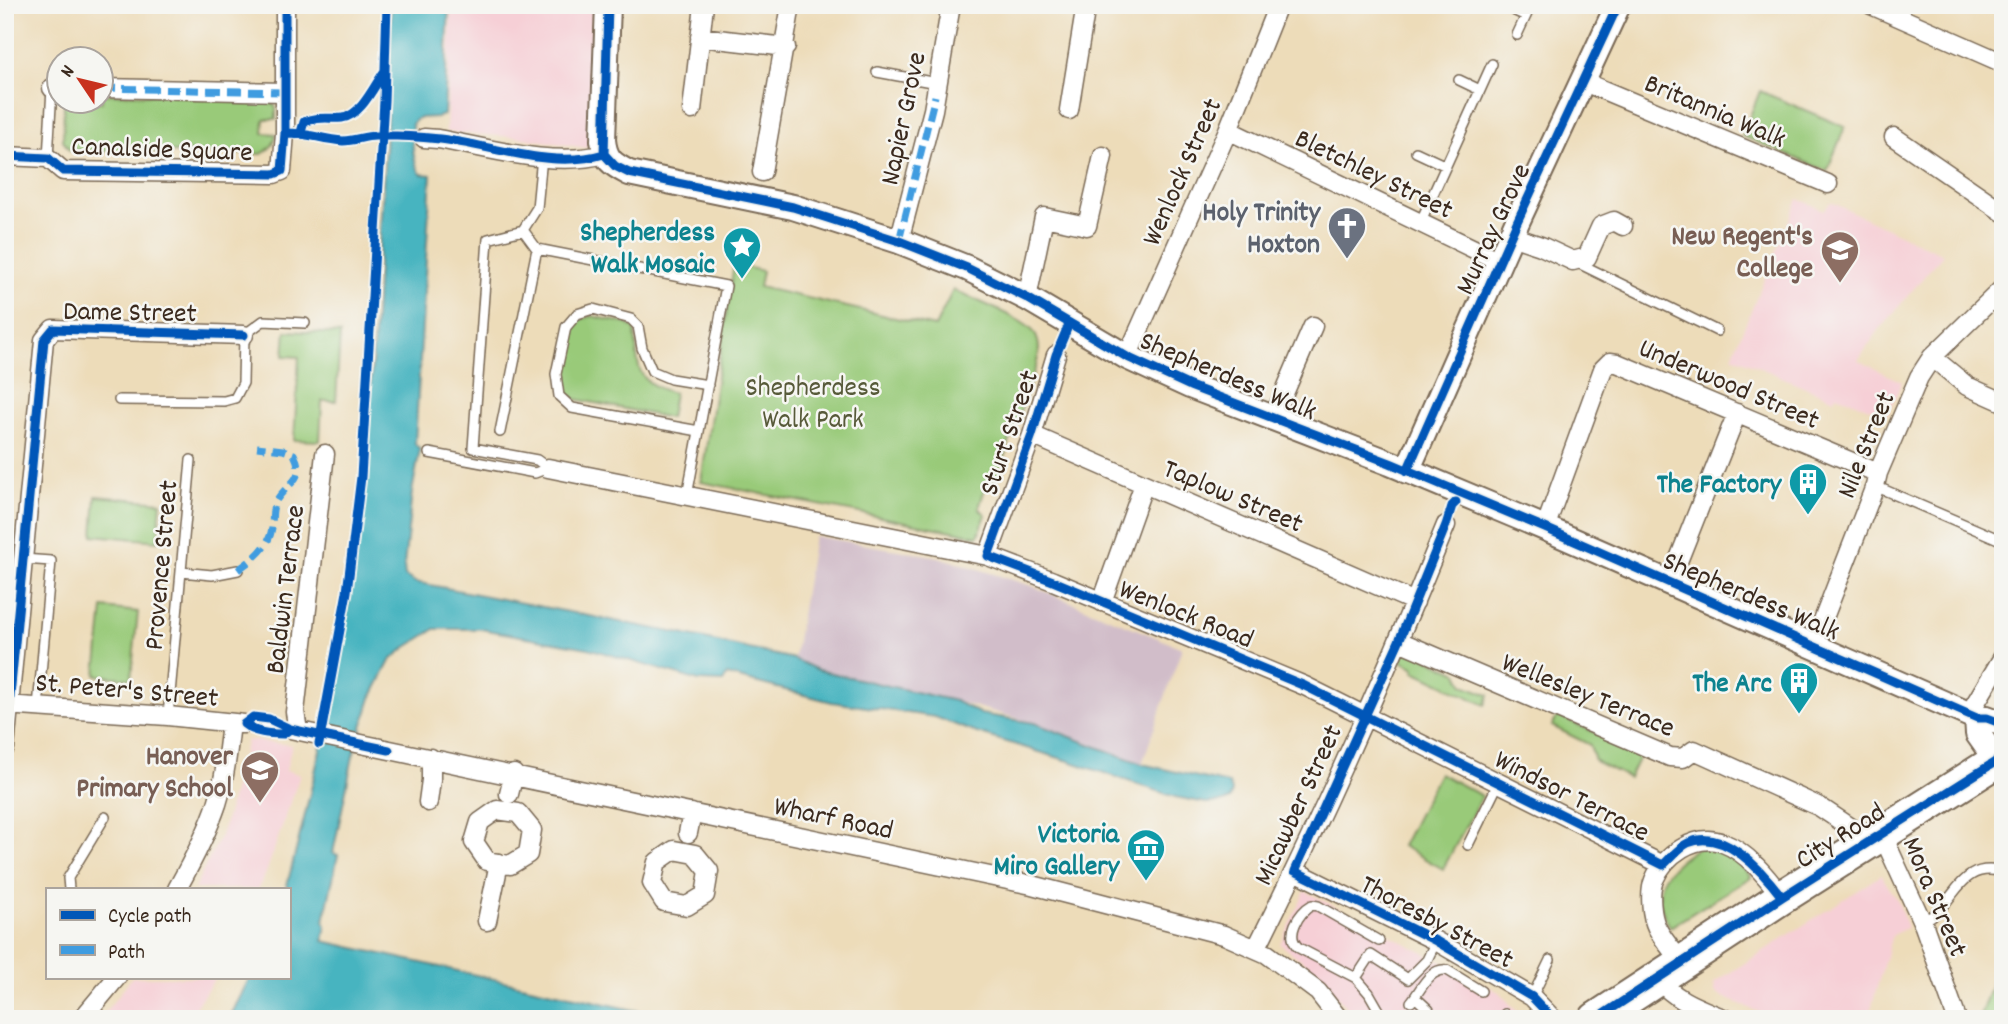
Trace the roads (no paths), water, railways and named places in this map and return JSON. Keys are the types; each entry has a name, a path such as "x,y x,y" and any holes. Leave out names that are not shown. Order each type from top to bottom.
{"highway":[{"name":"City Road","path":"1596,1019 2000,759"}],"main road":[{"path":"604,154 608,5"},
{"name":"Murray Grove","path":"1407,471 1499,261 1618,5"},
{"name":"Shepherdess Walk","path":"604,154 615,166 629,173 760,186 967,268 1027,298 1127,357 1190,386 1545,528 1973,716 2003,724"},
{"path":"1973,716 1978,734 2000,759"}],"street":[{"path":"285,5 285,92"},
{"path":"692,110 704,5"},
{"path":"760,186 786,47 791,5"},
{"name":"Napier Grove","path":"899,241 936,90 951,5"},
{"path":"1069,110 1086,5"},
{"name":"Wenlock Street","path":"1127,357 1228,130 1278,5"},
{"path":"1871,5 2003,63"},
{"path":"700,37 786,47"},
{"name":"Britannia Walk","path":"1584,82 1828,184"},
{"name":"Canalside Square","path":"5,156 48,158 63,171 274,174 282,171 285,92 116,88"},
{"name":"Bletchley Street","path":"1228,130 1499,261"},
{"path":"1894,137 2003,212"},
{"path":"424,138 541,157 592,157 604,154"},
{"path":"1027,298 1044,217 1087,226 1103,156"},
{"path":"1511,236 1573,261 1587,257 1601,226 1614,221 1623,226"},
{"name":"Nile Street","path":"1813,646 1876,480 1919,377 1932,357 2003,288"},
{"path":"1273,419 1313,327"},
{"name":"Dame Street","path":"23,559 44,340 52,329 244,335"},
{"name":"Sturt Street","path":"988,556 1032,435 1056,355"},
{"path":"1932,357 1967,386 2003,402"},
{"name":"Underwood Street","path":"1545,528 1603,369 1610,362 1737,413 1876,480"},
{"path":"1669,584 1737,413"},
{"name":"Taplow Street","path":"1032,435 1415,602"},
{"name":"Baldwin Terrace","path":"295,729 325,454"},
{"name":"Wenlock Road","path":"548,468 988,556 1260,666 1365,718"},
{"path":"1102,602 1144,484"},
{"name":"Micawber Street","path":"1256,949 1365,718 1447,525"},
{"path":"5,748 23,559"},
{"name":"Wellesley Terrace","path":"1399,641 1670,757 1683,758 1694,750 1820,807 1872,839"},
{"path":"1973,716 2003,657"},
{"name":"St. Peter's Street","path":"8,705 168,716 243,726"},
{"name":"Windsor Terrace","path":"1365,718 1663,865"},
{"path":"178,888 200,846 217,803 226,766 243,726"},
{"name":"Wharf Road","path":"295,729 1032,885 1224,935 1268,954 1318,992 1339,1019"},
{"path":"428,802 431,758"},
{"path":"508,802 532,830 528,854 510,865 487,861 474,842 480,822 508,802 513,774"},
{"path":"686,841 692,813"},
{"name":"Mora Street","path":"1872,839 1923,922 1957,1019"},
{"name":"Windsor Terrace","path":"1725,1019 1684,1002 1668,992 1670,971 1656,928 1653,882 1663,865 1688,843 1706,840 1723,843 1748,860 1782,897"},
{"path":"487,921 499,863"},
{"name":"Thoresby Street","path":"1295,871 1436,941 1532,997 1553,1019"},
{"path":"82,1019 116,978"}],"lane":[{"path":"1510,5 1515,11 1526,16"},
{"path":"1517,35 1531,5"},
{"path":"1420,223 1492,64"},
{"path":"877,72 936,90"},
{"path":"1459,80 1480,90"},
{"name":"Canalside Square","path":"48,158 53,116"},
{"path":"1416,152 1446,166"},
{"path":"541,157 537,208 523,230 488,239 473,448 537,460 548,468"},
{"path":"523,230 537,249 726,286 687,496"},
{"path":"500,432 537,249"},
{"path":"1573,261 1717,331"},
{"path":"699,431 572,408 559,396 556,374 566,327 577,314 593,309 631,318 638,326 642,348 652,371 671,379 708,385"},
{"path":"119,400 224,401 235,398 243,383 244,335 263,321 305,323"},
{"path":"429,453 535,473 548,468"},
{"name":"Provence Street","path":"168,716 191,460"},
{"path":"1876,480 2003,541"},
{"path":"23,559 51,561 38,707"},
{"path":"181,572 212,575 238,570"},
{"path":"243,726 295,729"},
{"path":"1468,845 1499,782"},
{"path":"69,888 68,878 105,817"},
{"path":"1923,922 1942,908 1961,881 1972,873 1995,870 2003,872"},
{"path":"1379,941 1318,906 1307,907 1292,934 1294,944 1356,978 1369,993 1384,1019"},
{"path":"1356,978 1371,956 1408,979 1421,966 1436,941"},
{"path":"1532,997 1550,960"},
{"path":"1421,966 1431,975"},
{"path":"1426,1010 1413,999 1431,975 1440,970 1447,970 1481,991"}],"water":[{"path":"391,5 449,5 444,115 418,118 412,124 416,162 421,174 431,175 415,444 420,449 412,492 405,576 415,582 682,634 794,659 818,670 955,701 981,714 1034,723 1142,764 1229,784 1232,791 1230,799 1206,803 1175,797 935,717 832,702 727,675 723,682 699,681 588,648 481,629 435,629 390,661 371,698 353,756 333,853 338,855 324,921 326,926 323,941 674,1019 229,1019 250,978 290,978 290,888 286,888 334,685 359,524 374,340"}],"place":[{"name":"Holy Trinity Hoxton","path":"1347,260"},
{"name":"Shepherdess Walk Mosaic","path":"742,280"},
{"name":"New Regent's College","path":"1840,284"},
{"name":"The Factory","path":"1808,516"},
{"name":"The Arc","path":"1799,715"},
{"name":"Hanover Primary School","path":"260,804"},
{"name":"Victoria Miro Gallery","path":"1146,882"}],"park label":[{"name":"Shepherdess Walk Park","path":"813,401"}]}
